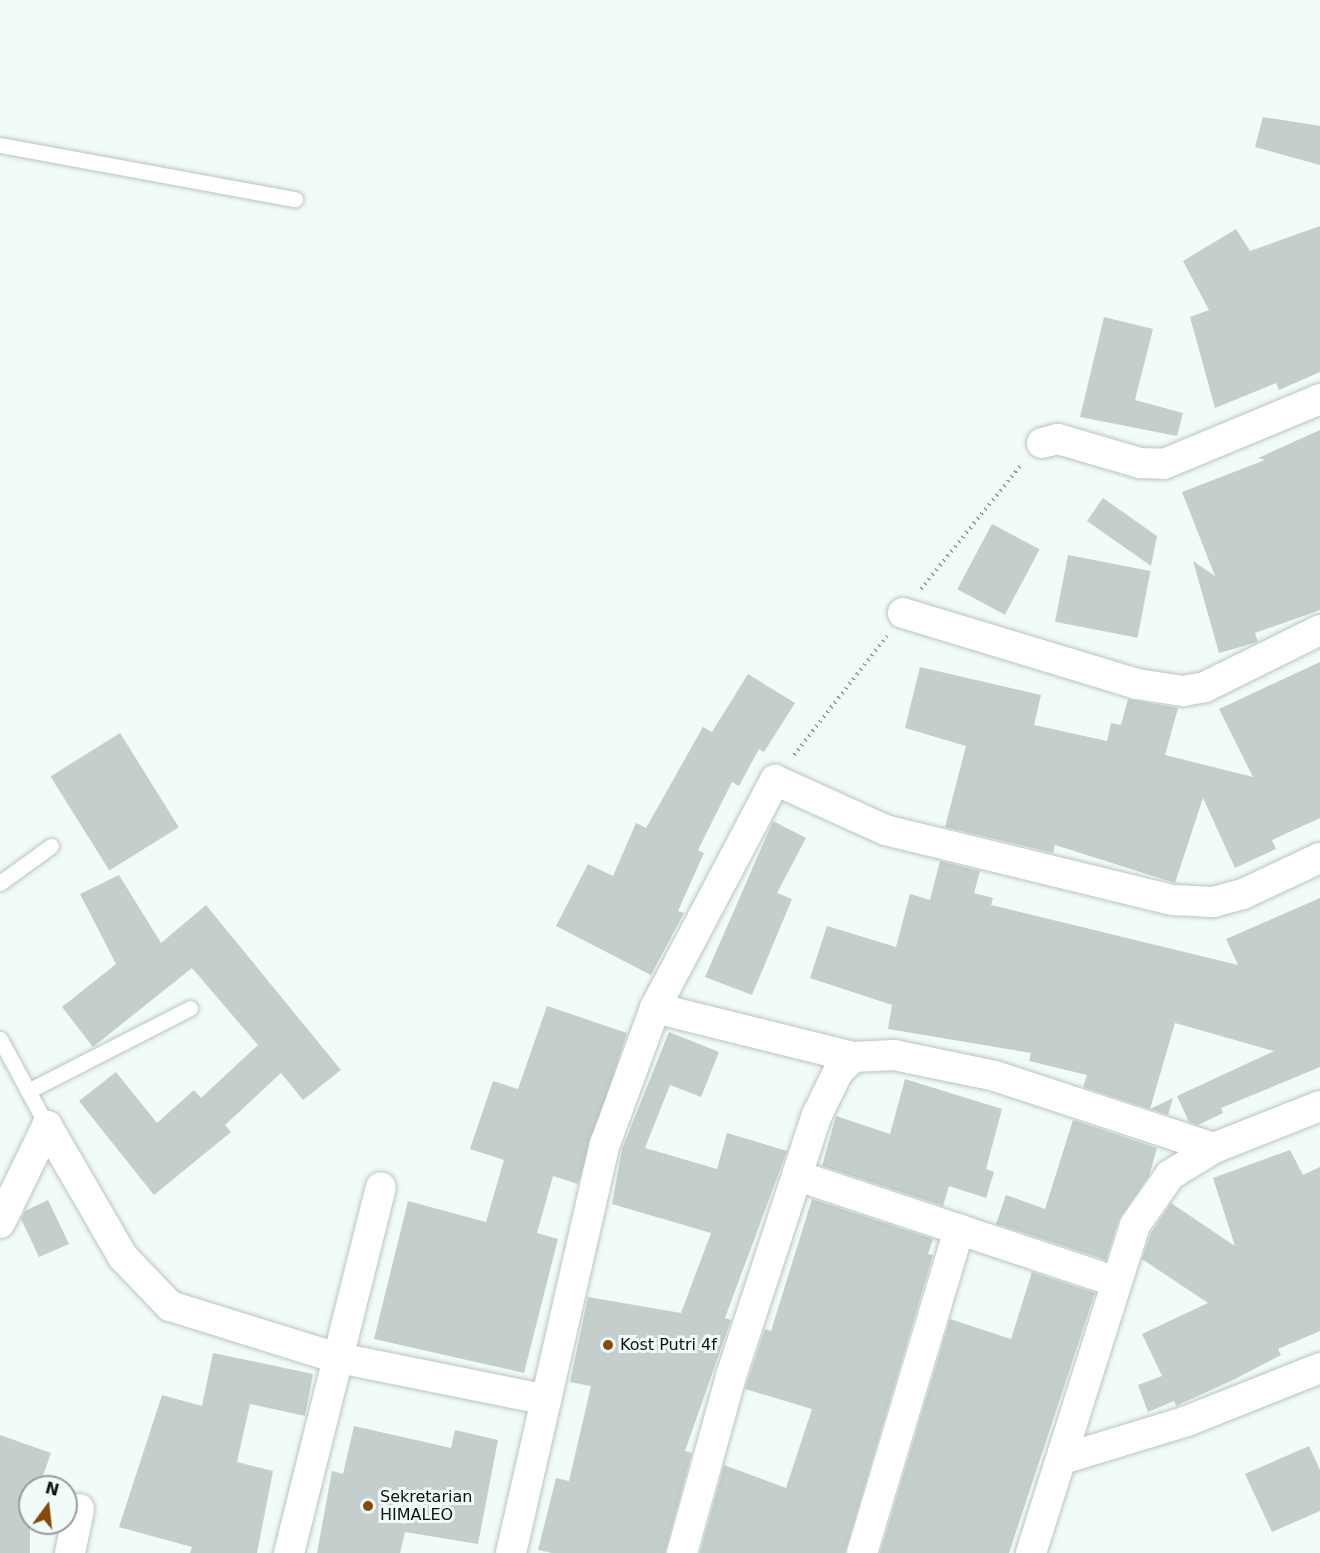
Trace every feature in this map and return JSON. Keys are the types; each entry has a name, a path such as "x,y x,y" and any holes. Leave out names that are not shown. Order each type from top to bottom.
{"street":[{"path":"1042,443 1058,439 1140,463 1164,464 1320,399"},
{"path":"903,613 1137,684 1183,691 1205,687 1320,630"},
{"path":"511,1553 543,1400 605,1144 655,1008 775,780 885,830 1173,900 1214,902 1243,894 1320,858"},
{"path":"655,1008 853,1057 894,1055 995,1076 1215,1148"},
{"path":"682,1553 731,1376 818,1115 838,1072 853,1057"},
{"path":"1031,1553 1063,1459 1114,1281 1150,1200 1170,1175 1215,1148 1320,1106"},
{"path":"47,1126 123,1257 170,1306 334,1357 543,1400"},
{"path":"0,1223 47,1126"},
{"path":"798,1176 1114,1281"},
{"path":"289,1553 334,1357 381,1187"},
{"path":"862,1553 959,1229"},
{"path":"1063,1459 1187,1420 1320,1368"},
{"path":"70,1553 79,1509"}],"lane":[{"path":"0,145 295,199"},
{"path":"0,884 51,846"},
{"path":"28,1091 190,1008"},
{"path":"0,1039 47,1126"}],"building":[{"path":"1263,117 1320,126 1320,165 1255,147"},
{"path":"1320,226 1320,372 1279,390 1276,383 1215,408 1190,317 1209,310 1183,261 1236,229 1250,251"},
{"path":"1104,317 1153,329 1135,400 1183,413 1177,436 1080,417"},
{"path":"1320,430 1320,610 1255,633 1258,642 1219,653 1193,561 1215,576 1182,492 1265,460 1258,458"},
{"path":"1103,498 1157,536 1151,566 1087,521"},
{"path":"992,524 1040,549 1005,615 957,589"},
{"path":"1068,555 1150,571 1137,638 1055,622"},
{"path":"1320,662 1320,818 1272,840 1276,849 1235,868 1203,798 1175,883 1055,845 1053,853 945,827 966,746 905,728 920,667 1041,695 1034,725 1107,741 1111,723 1121,725 1128,699 1178,708 1165,755 1253,777 1219,709"},
{"path":"748,674 795,703 764,752 759,749 739,786 732,782 698,850 704,853 678,911 684,913 651,975 556,926 588,864 613,876 636,823 646,828 703,727 712,732"},
{"path":"120,733 179,827 109,871 50,776"},
{"path":"773,821 806,838 777,893 792,899 752,995 705,977"},
{"path":"940,861 980,871 974,893 993,898 991,905 1238,965 1226,939 1320,898 1320,1067 1221,1108 1223,1113 1198,1125 1189,1122 1177,1096 1274,1051 1175,1023 1150,1109 1173,1098 1168,1115 1083,1087 1087,1075 1029,1061 1031,1053 888,1029 892,1005 810,978 827,926 896,947 910,894 930,900"},
{"path":"119,875 161,943 206,905 341,1070 303,1100 281,1073 225,1125 231,1132 154,1195 79,1101 116,1072 157,1123 194,1090 201,1098 258,1045 192,968 93,1047 62,1007 116,964 80,894"},
{"path":"547,1006 627,1033 578,1184 553,1176 537,1233 558,1239 524,1373 374,1339 408,1201 486,1222 504,1160 470,1149 493,1081 518,1089"},
{"path":"669,1032 719,1052 701,1097 670,1085 645,1148 717,1169 727,1133 787,1151 725,1318 731,1320 685,1451 692,1453 665,1553 552,1553 538,1550 556,1478 569,1481 591,1386 570,1382 588,1297 681,1313 711,1233 612,1204 622,1149"},
{"path":"905,1079 1002,1109 986,1169 994,1172 986,1198 949,1186 943,1206 822,1166 836,1116 890,1134"},
{"path":"1073,1120 1157,1148 1149,1176 1119,1219 1106,1260 996,1224 1006,1195 1045,1209"},
{"path":"1290,1150 1303,1175 1320,1167 1320,1331 1278,1349 1281,1355 1235,1379 1176,1406 1174,1401 1148,1412 1138,1385 1162,1376 1142,1334 1208,1303 1142,1259 1151,1233 1171,1203 1235,1246 1213,1178"},
{"path":"812,1199 933,1239 928,1254 933,1255 845,1553 700,1553 724,1465 786,1488 812,1409 745,1389 765,1329 771,1331"},
{"path":"48,1200 69,1244 39,1257 21,1219 25,1211"},
{"path":"1032,1272 1095,1293 1009,1553 880,1553 950,1319 1011,1339"},
{"path":"213,1353 313,1374 305,1416 250,1404 237,1462 273,1471 257,1553 190,1553 192,1547 119,1527 162,1395 202,1406"},
{"path":"354,1426 451,1448 455,1430 498,1440 478,1544 405,1532 400,1553 317,1553 332,1471 343,1474"},
{"path":"0,1435 51,1453 43,1475 18,1475 18,1535 30,1535 30,1553 0,1553"},
{"path":"1309,1446 1320,1470 1320,1511 1272,1532 1245,1474"}],"place":[{"name":"Kost Putri 4f","path":"608,1345"},
{"name":"Sekretarian HIMALEO","path":"368,1506"}]}
